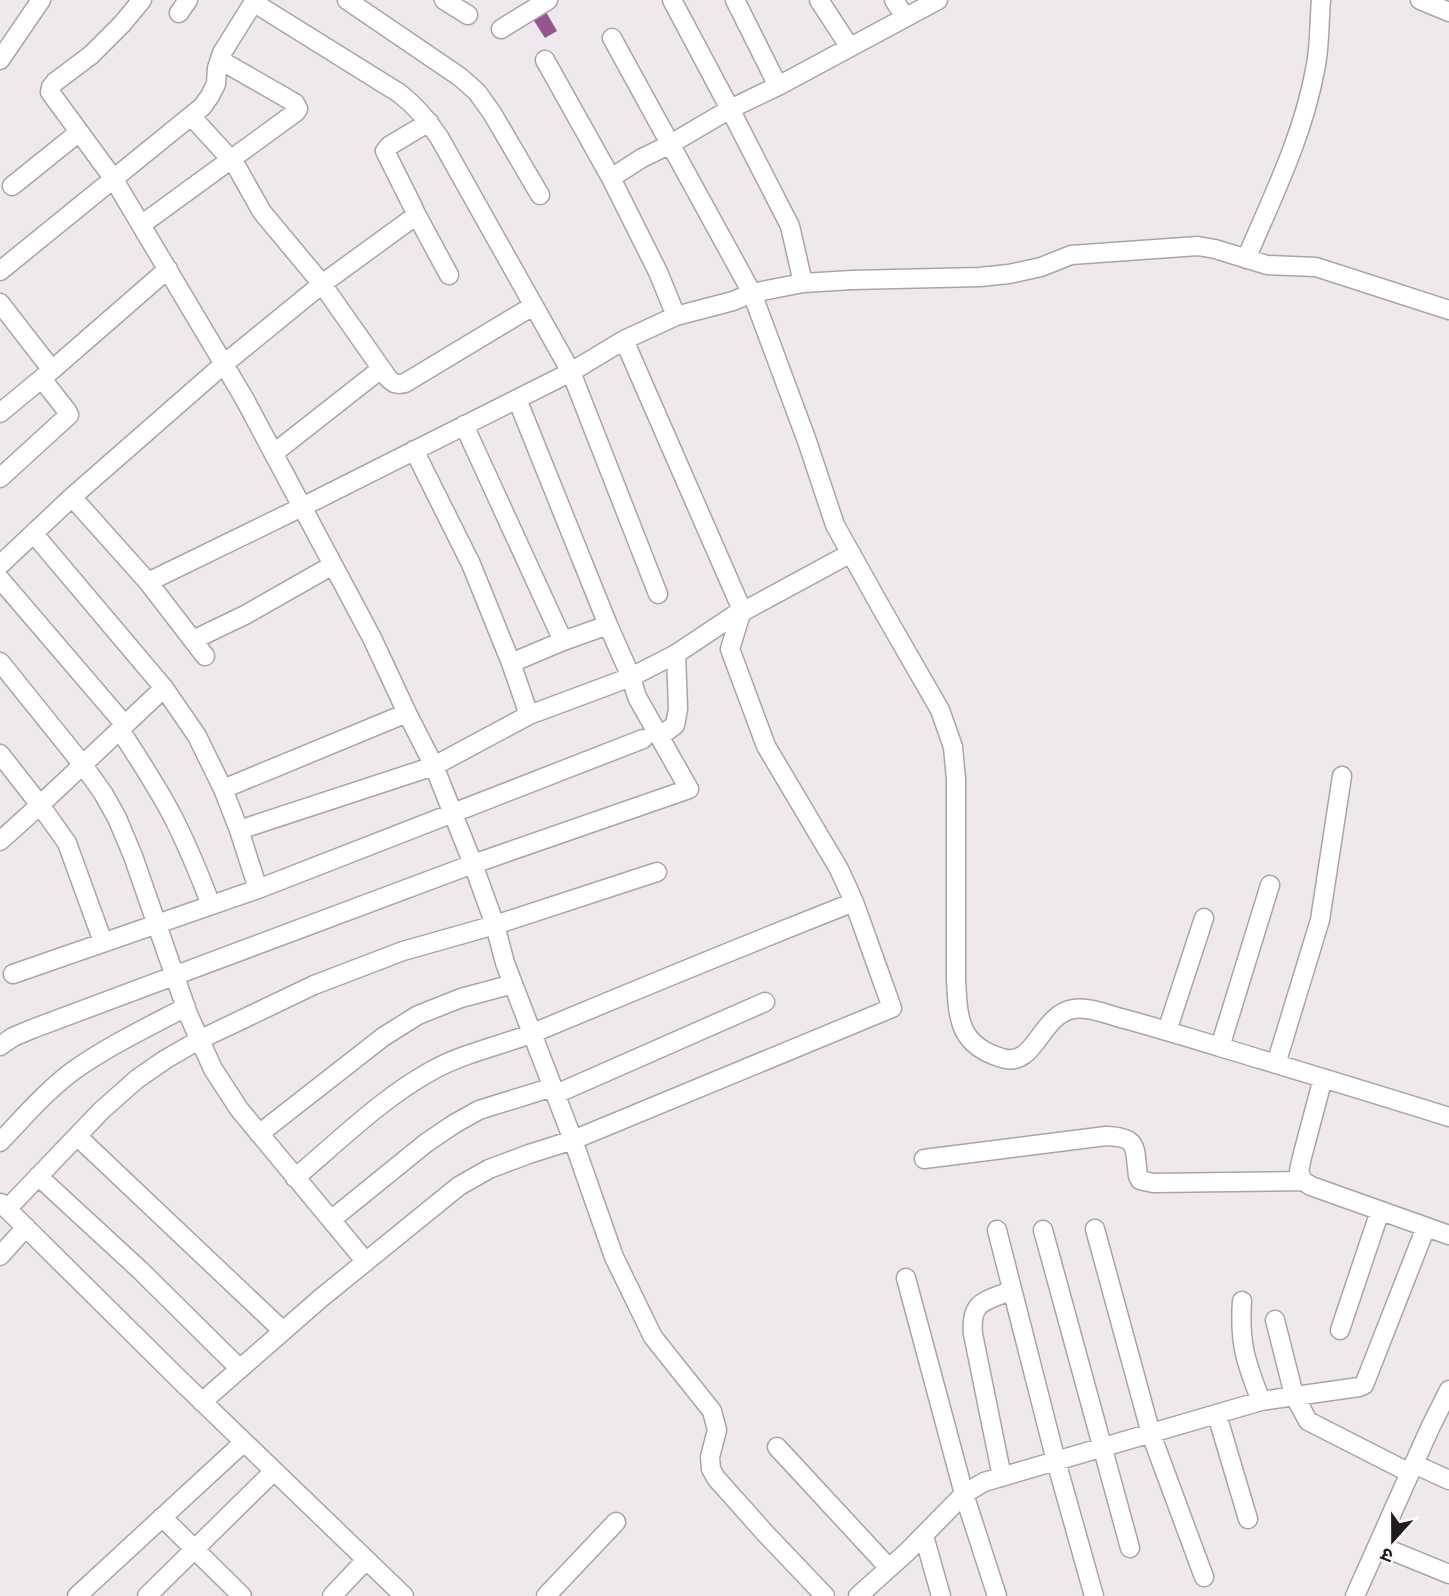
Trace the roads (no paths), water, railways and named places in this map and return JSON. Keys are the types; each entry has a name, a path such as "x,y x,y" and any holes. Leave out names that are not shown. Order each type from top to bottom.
{"street":[{"path":"0,60 41,0"},
{"path":"142,0 91,55 55,82 50,92 113,178 244,398 372,638 434,766 473,864 495,925 505,963 614,1256 653,1336 712,1410 717,1430 710,1457 711,1469 765,1533 825,1596"},
{"path":"347,0 460,77 477,92 540,195"},
{"path":"444,0 468,15"},
{"path":"501,29 548,0"},
{"path":"672,0 790,226 803,283"},
{"path":"734,0 778,86"},
{"path":"819,0 849,46"},
{"path":"894,0 905,17"},
{"path":"611,178 730,109 938,0"},
{"path":"1246,259 1295,143 1312,87 1321,0"},
{"path":"1420,0 1449,12"},
{"path":"0,271 202,107 216,84 222,53 254,1 399,93 414,104 429,122 570,372 658,594"},
{"path":"612,38 752,293 835,525 940,710 953,747 956,779 956,979 962,1028 982,1050 1014,1060 1025,1055 1059,1014 1070,1009 1085,1009 1167,1031 1449,1117"},
{"path":"545,60 611,178 658,272 676,316"},
{"path":"141,225 296,112 298,106 220,61"},
{"path":"191,116 235,164 262,212 322,284 393,383 405,383 533,306"},
{"path":"429,122 389,146 385,152 449,275"},
{"path":"12,186 78,133"},
{"path":"0,565 224,364 322,284 414,217 415,212"},
{"path":"148,582 517,399 624,340 676,316 733,301 752,293 803,283 1009,274 1041,267 1071,255 1174,247 1207,248 1266,265 1316,267 1449,310"},
{"path":"0,413 168,269"},
{"path":"0,303 47,375 69,415 0,478"},
{"path":"202,1402 283,1331 459,1186 489,1169 573,1140 892,1008 854,902 839,869 766,747 730,649 742,610 624,340"},
{"path":"274,453 381,369"},
{"path":"0,1045 32,1029 473,864 689,789 651,738 631,677 517,399"},
{"path":"464,425 563,640"},
{"path":"414,450 471,564 511,663 528,715"},
{"path":"72,498 148,582 205,656"},
{"path":"34,534 164,688 197,736 223,789 258,889"},
{"path":"239,830 434,766 528,715 631,677 676,654 742,610 850,553"},
{"path":"193,640 245,615 333,565"},
{"path":"0,579 123,727 174,820 211,905"},
{"path":"511,663 563,640 608,625"},
{"path":"13,974 258,889 651,738 675,725 678,709 676,654"},
{"path":"0,662 83,765 117,818 186,1007 219,1079 259,1134 366,1262"},
{"path":"2,835 40,805 164,688"},
{"path":"223,789 407,713"},
{"path":"0,754 67,844 103,942"},
{"path":"1276,1064 1320,920 1342,776"},
{"path":"404,1596 202,1402 4,1205 38,1176 102,1110 137,1079 199,1040 314,985 377,960 657,872"},
{"path":"1220,1047 1270,885"},
{"path":"295,1178 407,1086 436,1068 531,1034 854,902"},
{"path":"1167,1031 1204,918"},
{"path":"259,1134 383,1037 418,1015 461,998 513,984"},
{"path":"331,1220 426,1143 479,1110 554,1091 765,1002"},
{"path":"0,1142 71,1073 99,1053 186,1007"},
{"path":"1303,1181 1299,1171 1301,1157 1323,1079"},
{"path":"77,1136 283,1331"},
{"path":"923,1159 1120,1136 1133,1145 1140,1180 1153,1183 1303,1181 1449,1235"},
{"path":"38,1176 140,1270 240,1369"},
{"path":"1340,1330 1380,1211"},
{"path":"0,1256 26,1227"},
{"path":"858,1596 873,1590 889,1568 964,1494 978,1485 1261,1401 1359,1387 1366,1382 1426,1227"},
{"path":"1095,1229 1151,1434 1204,1577"},
{"path":"997,1230 1056,1461 1094,1596"},
{"path":"1043,1230 1130,1548"},
{"path":"906,1278 964,1494 997,1596"},
{"path":"1002,1477 972,1319 980,1303 1012,1290"},
{"path":"1242,1301 1241,1339 1246,1363 1261,1401"},
{"path":"1275,1320 1294,1395 1308,1421 1412,1469 1449,1480"},
{"path":"1363,1593 1378,1545 1412,1469 1441,1427 1449,1390"},
{"path":"1217,1415 1248,1519"},
{"path":"83,1594 244,1442"},
{"path":"777,1447 889,1568"},
{"path":"147,1596 274,1471"},
{"path":"162,1517 242,1596"},
{"path":"546,1596 616,1521"},
{"path":"924,1536 941,1596"},
{"path":"1378,1545 1449,1574"},
{"path":"332,1596 366,1560"}]}
